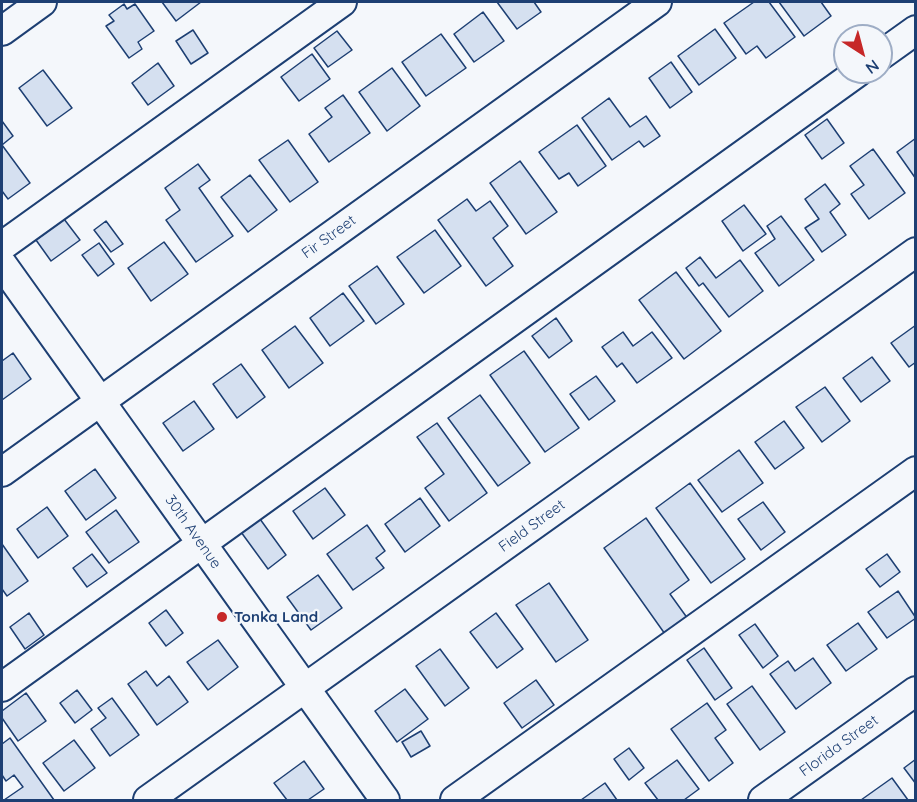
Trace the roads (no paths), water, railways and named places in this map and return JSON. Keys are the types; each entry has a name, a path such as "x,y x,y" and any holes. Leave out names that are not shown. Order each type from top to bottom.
{"street":[{"path":"2,31 42,2"},
{"path":"2,246 342,2"},
{"name":"Fir Street","path":"2,472 657,2"},
{"path":"893,46 915,30"},
{"path":"2,687 841,84"},
{"name":"Field Street","path":"148,801 915,252"},
{"name":"30th Avenue","path":"2,264 385,801"},
{"path":"455,801 915,471"},
{"name":"Florida Street","path":"763,801 915,691"}],"place":[{"name":"Tonka Land","path":"222,617"}]}
